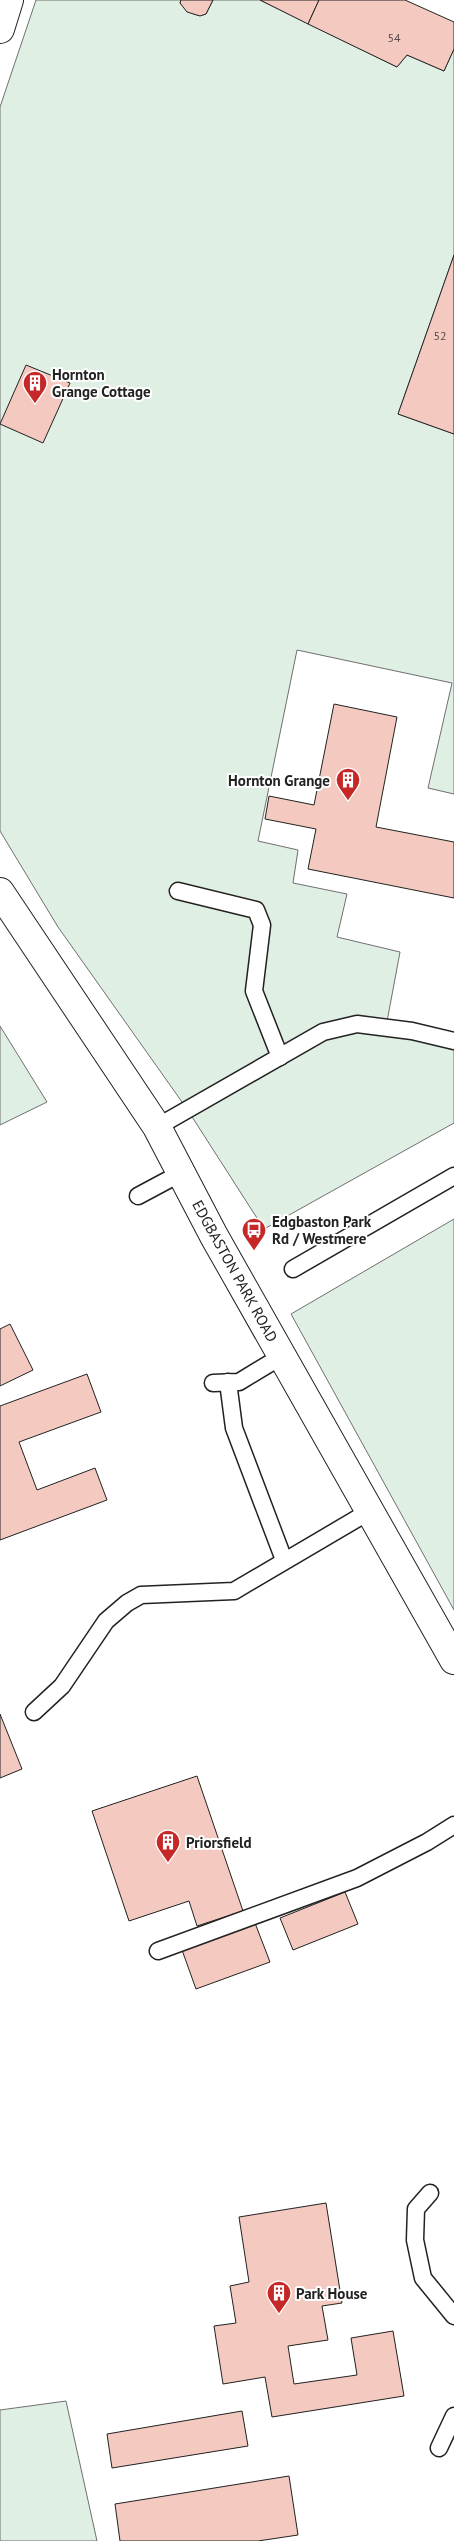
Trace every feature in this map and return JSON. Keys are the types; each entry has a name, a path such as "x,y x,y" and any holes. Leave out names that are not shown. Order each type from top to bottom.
{"street":[{"path":"0,29 10,0"},
{"name":"EDGBASTON PARK ROAD","path":"0,892 157,1127 282,1356 454,1660"}],"lane":[{"path":"178,891 256,910 262,925 254,991 280,1057"},
{"path":"157,1127 323,1032 357,1024 412,1031 454,1040"},
{"path":"138,1196 181,1173"},
{"path":"293,1269 454,1176"},
{"path":"282,1356 239,1382 221,1382 234,1428 284,1560"},
{"path":"34,1712 62,1686 106,1621 126,1603 141,1595 234,1591 284,1560 370,1512"},
{"path":"158,1951 357,1878 427,1842 454,1825"},
{"path":"430,2193 416,2209 415,2240 423,2278 454,2316"},
{"path":"439,2448 454,2416"}],"green space":[{"path":"36,0 181,0 180,3 185,9 202,15 206,14 213,0 260,0 397,67 407,55 444,71 454,49 454,255 398,414 454,434 454,794 428,788 452,683 297,650 258,841 298,850 293,883 347,894 337,937 400,952 386,1027 454,1041 454,1123 264,1229 187,1109 58,927 0,831 0,107"},
{"path":"0,1026 47,1102 0,1125"},
{"path":"454,1219 454,1610 291,1314"},
{"path":"66,2401 97,2541 0,2541 0,2410"}],"building":[{"path":"181,0 213,0 206,14 200,16 187,12 180,3"},
{"path":"260,0 319,0 308,24"},
{"path":"319,0 405,0 454,22 454,49 444,71 407,55 397,67 308,24"},
{"path":"454,255 454,434 398,414"},
{"name":"Hornton Grange Cottage","path":"26,365 70,383 43,443 0,424"},
{"name":"Hornton Grange","path":"334,704 397,717 376,827 454,842 454,898 308,869 316,829 265,819 269,796 314,805"},
{"path":"10,1324 33,1370 0,1386 0,1329"},
{"path":"87,1374 101,1412 19,1442 37,1490 95,1468 107,1500 0,1540 0,1406"},
{"path":"0,1714 22,1769 0,1778"},
{"name":"Priorsfield","path":"197,1776 243,1911 197,1926 189,1901 129,1921 92,1811"},
{"path":"345,1892 358,1924 293,1950 280,1918"},
{"path":"255,1923 270,1962 196,1989 182,1950"},
{"name":"Park House","path":"326,2203 342,2303 322,2306 328,2340 288,2346 294,2384 357,2375 351,2338 393,2331 404,2396 272,2417 265,2377 223,2384 214,2326 236,2323 230,2286 249,2282 239,2217"},
{"path":"242,2411 248,2446 112,2468 107,2434"},
{"path":"289,2476 298,2535 258,2541 120,2541 115,2504"}],"place":[{"name":"Hornton Grange Cottage","path":"35,404"},
{"name":"Hornton Grange","path":"348,801"},
{"name":"Edgbaston Park Rd / Westmere","path":"254,1251"},
{"name":"Priorsfield","path":"168,1863"},
{"name":"Park House","path":"279,2314"}]}
